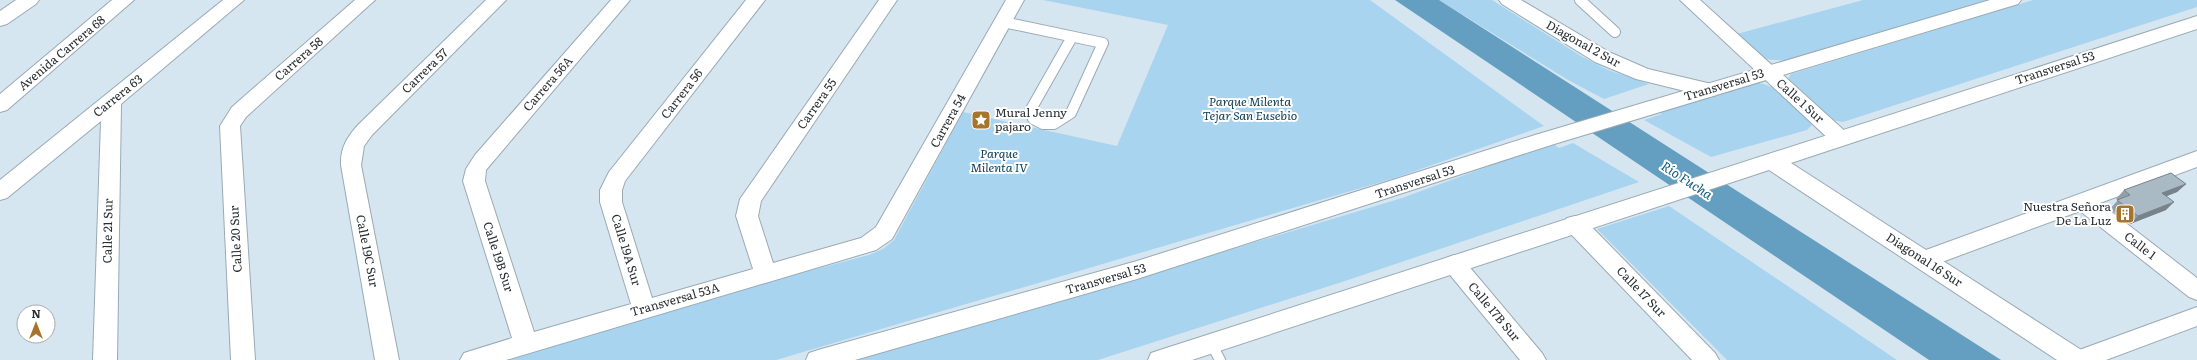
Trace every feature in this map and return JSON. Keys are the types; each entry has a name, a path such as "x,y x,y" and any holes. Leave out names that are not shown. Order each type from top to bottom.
{"street":[{"path":"0,20 29,0"},
{"name":"Avenida Carrera 68","path":"0,105 124,0"},
{"name":"Carrera 63","path":"0,192 235,0"},
{"name":"Carrera 58","path":"234,118 366,0"},
{"name":"Carrera 57","path":"354,142 497,0"},
{"name":"Carrera 56A","path":"476,169 491,149 621,0"},
{"name":"Carrera 56","path":"611,190 616,178 756,0"},
{"name":"Carrera 55","path":"766,274 747,216 747,208 751,199 888,0"},
{"name":"Carrera 54","path":"878,240 884,233 1015,0"},
{"name":"Diagonal 2 Sur","path":"1508,0 1602,57 1643,74 1709,90"},
{"name":"Calle 1 Sur","path":"1689,0 1840,138"},
{"name":"Transversal 53","path":"818,360 1138,270 1556,136 2010,0"},
{"name":"Transversal 53","path":"1160,360 1215,351 1454,264 2197,22"},
{"name":"Calle 21 Sur","path":"105,360 111,102"},
{"name":"Calle 20 Sur","path":"234,118 230,126 230,135 243,360"},
{"name":"Calle 19C Sur","path":"354,142 350,153 350,165 387,360"},
{"path":"1923,260 2197,159"},
{"name":"Diagonal 16 Sur","path":"1770,160 2078,360"},
{"name":"Calle 19B Sur","path":"476,169 474,180 526,344"},
{"name":"Calle 19A Sur","path":"611,190 611,202 644,310"},
{"name":"Calle 1","path":"2083,201 2197,291"},
{"name":"Calle 17 Sur","path":"1575,224 1707,360"},
{"name":"Transversal 53A","path":"472,360 878,240"},
{"name":"Calle 17B Sur","path":"1454,264 1534,360"},
{"path":"2078,360 2197,316"}],"lane":[{"path":"1580,0 1615,32"},
{"path":"1003,22 1103,43 1071,113 1054,124 1043,124 1033,119 1030,111 1072,37"}],"green space":[{"name":"Parque Milenta Tejar San Eusebio","path":"1043,0 1370,0 1544,126 1395,178 776,360 495,360 654,312 869,255 883,249 894,240 963,112 1117,146 1168,25"},
{"path":"1439,0 1492,0 1581,56 1608,70 1649,84 1604,99 1568,80"},
{"path":"1863,0 1990,0 1785,60 1768,59 1762,57 1756,54 1733,35"},
{"path":"2033,0 2197,0 2197,7 1843,122 1832,120 1792,87 1788,79 1791,74"},
{"path":"1756,83 1764,84 1779,91 1810,120 1812,125 1807,130 1711,157 1644,120 1662,114 1655,110"},
{"path":"1552,143 1559,148 1573,143 1639,182 1345,281 1098,360 855,360 989,322 1402,198"},
{"path":"1669,206 1897,360 1727,360 1597,229"}],"water":[{"name":"Río Fucha","path":"1395,0 1439,0 2001,360 1929,360"}],"building":[{"path":"2171,173 2186,184 2162,193 2174,202 2138,216 2117,200 2130,195 2124,190"}],"place":[{"name":"Mural Jenny pajaro","path":"981,120"},
{"name":"Nuestra Señora De La Luz","path":"2125,214"}],"park label":[{"name":"Parque Milenta IV","path":"999,161"}]}
